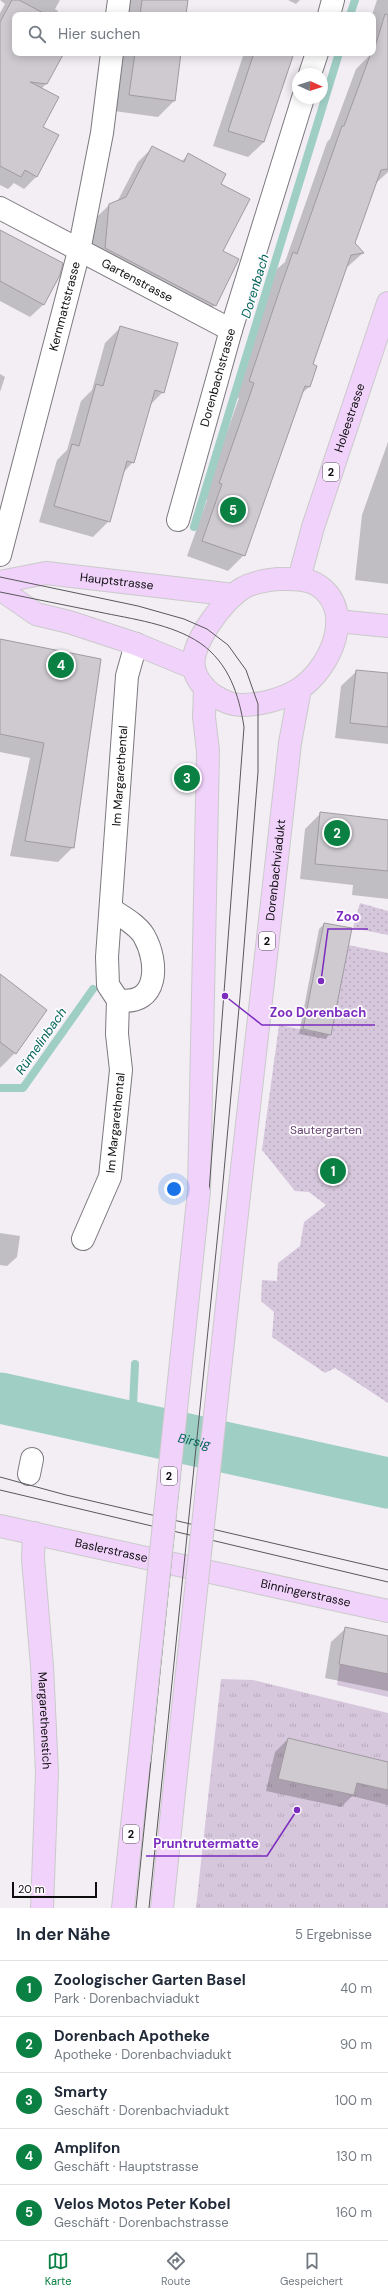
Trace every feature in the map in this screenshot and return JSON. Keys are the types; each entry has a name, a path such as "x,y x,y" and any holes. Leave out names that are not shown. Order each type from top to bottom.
{"main road":[{"name":"Holeestrasse","path":"299,579 313,527 388,303"},
{"name":"Hauptstrasse","path":"0,582 46,573 234,595"},
{"path":"299,579 319,586 334,603 338,622 328,657 319,670 300,688 258,704 240,705 218,698 205,689 194,668 196,651 215,615 234,595 259,581 299,579"},
{"path":"0,589 36,614 69,622 136,644 194,668"},
{"path":"338,622 388,626"},
{"name":"Dorenbachviadukt","path":"162,1908 239,1195 290,743 300,688"},
{"name":"2","path":"122,1908 199,1190 208,751 204,717 205,689"},
{"name":"Baslerstrasse","path":"0,1526 223,1576"},
{"name":"Margarethenstich","path":"34,1534 33,1559 42,1666 47,1773 42,1908"},
{"name":"Binningerstrasse","path":"223,1576 388,1611"}],"street":[{"path":"117,12 119,0"},
{"path":"330,12 333,0"},
{"name":"Kernmattstrasse","path":"0,555 79,251 102,132 112,56"},
{"path":"312,68 316,56"},
{"name":"Dorenbachstrasse","path":"178,520 232,330 301,104"},
{"name":"Gartenstrasse","path":"0,208 79,251 232,330"},
{"name":"Im Margarethental","path":"83,1239 110,1177 121,1070 117,1034 118,1000 108,985 107,957 128,676 136,644"},
{"path":"110,909 144,935 154,971 150,990 138,1000 127,1002 118,1000"}],"green space":[{"path":"360,903 388,911 388,935 353,928"},
{"name":"Sautergarten","path":"348,945 388,953 388,1403 335,1368 325,1373 272,1337 274,1312 261,1301 262,1280 277,1281 278,1263 300,1246 304,1222 326,1205 309,1192 295,1191 262,1150 279,1025 330,1035"},
{"path":"345,1627 388,1636 388,1697 337,1685"},
{"path":"221,1679 253,1680 388,1713 388,1908 196,1908"}],"building":[{"path":"12,0 19,0 41,12 12,12 12,56 62,56 47,84 30,82 59,97 43,127 59,135 37,177 25,170 21,177 0,166 0,22"},
{"path":"142,0 188,0 186,12 140,12"},
{"path":"385,14 388,15 388,169 381,170 355,243 364,253 351,255 313,364 317,366 310,387 305,386 245,556 202,541 222,484 219,483 254,383 249,381 281,286 293,252 297,254 342,126 344,126 370,56 376,56 376,43"},
{"path":"135,56 181,56 175,101 129,95"},
{"path":"253,56 293,56 264,142 228,131"},
{"path":"152,146 184,162 188,153 226,174 221,184 250,199 223,251 239,259 216,306 105,248 109,204 126,197"},
{"path":"0,230 63,263 60,275 44,305 0,281"},
{"path":"120,326 178,343 164,393 155,390 134,463 127,461 110,522 54,506 72,444 79,446 96,384 103,386"},
{"path":"0,639 101,659 74,848 25,841 44,743 0,734"},
{"path":"356,670 388,673 388,727 350,723"},
{"path":"320,812 388,820 388,871 315,864"},
{"path":"324,923 352,928 331,1035 303,1029"},
{"path":"0,974 47,1010 16,1054 0,1042"},
{"path":"345,1627 388,1636 388,1674 339,1664"},
{"path":"288,1738 388,1762 388,1790 357,1783 354,1795 278,1779"}],"waterway":[{"name":"Dorenbach","path":"351,12 355,0"},
{"name":"Dorenbach","path":"194,527 338,56"},
{"name":"Rümelinbach","path":"0,1088 23,1088 93,989"},
{"name":"Dorenbach","path":"132,1426 135,1364"},
{"name":"Birsig","path":"0,1398 388,1483"}],"tram line":[{"path":"0,577 138,606 184,619 207,629 228,645 246,670 258,704 258,772 240,997 222,1193 149,1908"},
{"path":"0,592 151,623 189,636 210,651 225,670 236,692 244,727 209,1192 136,1908"},
{"path":"0,1477 66,1495 388,1570"},
{"path":"0,1490 388,1582"}],"place":[{"name":"Velos Motos Peter Kobel","path":"233,510"},
{"name":"Amplifon","path":"61,665"},
{"name":"Smarty","path":"187,778"},
{"name":"Dorenbach Apotheke","path":"337,833"},
{"name":"Zoo","path":"321,981"},
{"name":"Zoo Dorenbach","path":"225,996"},
{"name":"Zoologischer Garten Basel","path":"333,1171"},
{"name":"Pruntrutermatte","path":"297,1810"}]}
